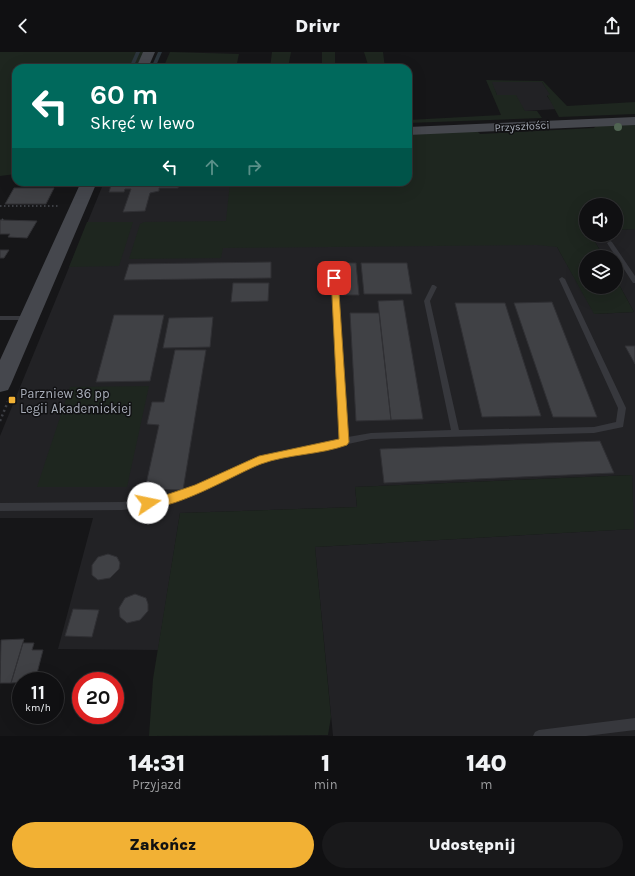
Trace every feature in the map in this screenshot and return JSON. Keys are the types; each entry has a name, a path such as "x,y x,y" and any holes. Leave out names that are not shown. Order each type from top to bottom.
{"street":[{"path":"144,64 150,52"},
{"name":"Przyszłości","path":"412,131 635,121"},
{"path":"0,384 87,186"}],"lane":[{"path":"610,243 635,282"},
{"path":"334,278 344,442"},
{"path":"0,507 122,506 160,501 198,489 259,460 371,436 594,430 620,425 622,408 562,278"},
{"path":"434,287 427,301 456,434"},
{"path":"0,318 29,318"},
{"path":"538,736 635,724"}],"path":[{"path":"0,206 61,206"}],"shaded area":[{"path":"0,52 144,52 138,64 12,64 12,174 0,176"},
{"path":"170,52 239,54 237,64 165,64"},
{"path":"272,52 291,52 289,64 270,64"},
{"path":"322,52 335,52 335,64 322,64"},
{"path":"364,52 383,52 384,64 368,64"},
{"path":"486,80 543,81 567,106 635,102 635,114 559,117 547,95 550,95 542,82 492,82 497,95 516,95 525,111 537,111 542,118 412,123 412,120 501,115"},
{"path":"491,82 542,82 551,95 547,96 557,109 525,111 497,95"},
{"path":"635,124 635,229 623,230 623,198 579,198 579,242 595,242 600,250 579,250 579,287 557,247 537,245 223,248 221,258 129,259 140,224 144,222 226,221 230,186 412,186 412,134 477,131 480,134 594,128 596,126"},
{"path":"412,184 557,247 579,286 579,294 584,294 595,314 634,312 623,292 623,250 600,250 595,242 623,242 623,230 635,229 635,736 333,736 315,547 633,529 632,475 355,487 357,507 180,513 158,650 58,649 93,518 0,518 0,436 102,186 412,186"},
{"path":"87,222 133,222 119,266 69,267"},
{"path":"623,292 634,312 594,314 583,294 623,294"},
{"path":"149,386 127,487 37,487 70,387"},
{"path":"632,475 634,529 315,547 331,717 328,735 149,736 153,679 180,513 357,507 355,487"}],"building":[{"path":"111,186 178,186 178,188 159,188 159,191 150,193 145,211 123,212 131,189 125,189 124,192 109,192"},
{"path":"14,188 54,188 46,204 5,204"},
{"path":"0,220 37,221 27,238 8,237 10,234 0,234"},
{"path":"0,250 9,250 4,258 0,258"},
{"path":"271,262 271,278 124,280 129,264"},
{"path":"339,263 356,263 359,295 341,295"},
{"path":"361,263 407,263 412,294 364,294"},
{"path":"233,283 269,283 268,301 231,302"},
{"path":"403,300 423,419 391,420 378,301"},
{"path":"552,302 597,417 553,417 514,303"},
{"path":"455,303 505,303 541,416 482,417"},
{"path":"350,313 379,313 391,420 356,421"},
{"path":"114,315 164,315 150,381 96,382"},
{"path":"213,317 210,347 163,348 169,318"},
{"path":"625,346 635,346 635,364"},
{"path":"175,350 206,350 183,490 145,489 159,425 147,424 152,402 164,402"},
{"path":"600,441 614,473 384,483 380,449"},
{"path":"108,554 117,557 120,563 119,569 110,578 98,580 92,575 92,565 98,557"},
{"path":"135,594 146,598 148,611 140,620 127,623 120,617 119,608 125,598"},
{"path":"73,609 99,610 92,637 65,636"},
{"path":"24,639 14,672 12,672 11,683 0,683 1,640"},
{"path":"23,643 34,643 32,650 43,650 37,672 14,672"}],"waterway":[{"path":"133,64 138,52"},
{"path":"155,64 160,52"}],"place":[{"name":"Parzniew 36 pp Legii Akademickiej","path":"12,400"}],"route":[{"path":"148,503 160,501 198,489 259,460 344,442 334,278"}]}
